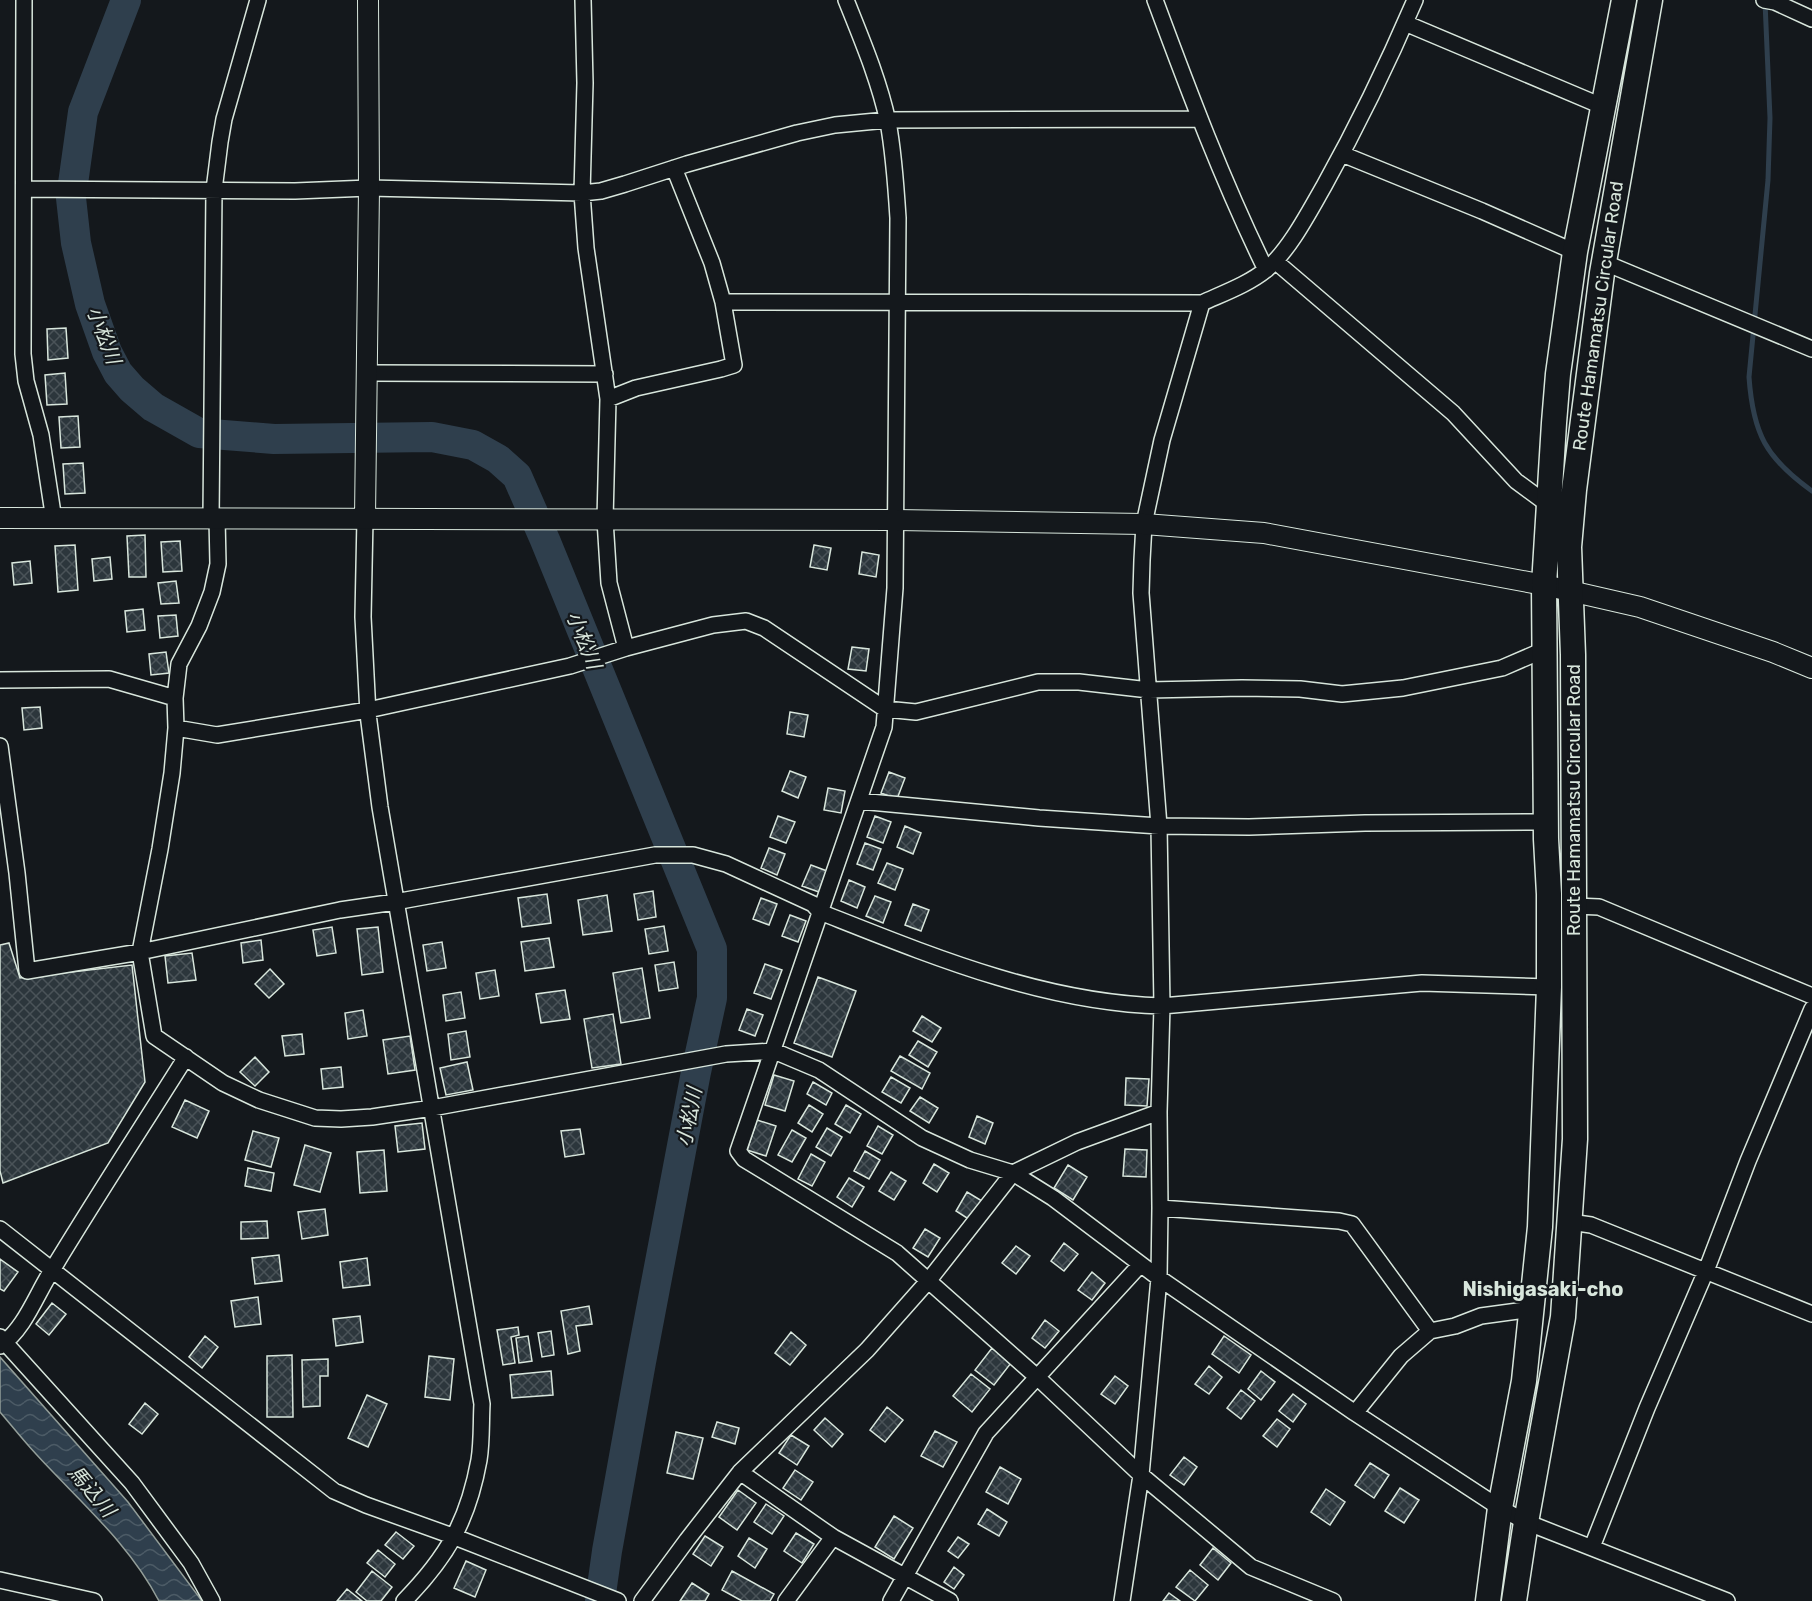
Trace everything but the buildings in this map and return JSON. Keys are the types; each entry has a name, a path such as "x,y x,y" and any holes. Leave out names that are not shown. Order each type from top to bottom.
{"main road":[{"name":"Route Hamamatsu Circular Road","path":"1488,1601 1500,1508 1524,1381 1540,1227 1549,987 1545,822 1545,585 1550,506 1549,476 1558,374 1575,252 1624,0"},
{"name":"Route Hamamatsu Circular Road","path":"1514,1601 1563,1317 1575,1139 1575,906 1569,547 1603,262 1650,0"}],"street":[{"path":"24,0 23,354 26,381 41,435 54,520"},
{"path":"258,0 224,119 214,190 212,450 218,564 212,592 199,626 179,664 175,698 176,728 172,773 140,952 154,1036 223,1083 259,1100 315,1118 372,1117 726,1054 774,1051 819,1070 922,1138 970,1160 1013,1173 1053,1198 1140,1265 1355,1413 1500,1508 1526,1522 1727,1601"},
{"path":"368,0 367,452 363,617 368,710 395,902 482,1404 479,1458 467,1508 455,1537 428,1577 404,1601"},
{"path":"583,0 585,83 582,193 586,248 608,399 605,520 609,583 618,650"},
{"path":"846,0 870,60 888,120 894,160 898,218 897,520 895,588 884,727 738,1151 744,1159 897,1253 1036,1377 1141,1475 1251,1567 1333,1601"},
{"path":"1155,0 1199,119 1234,203 1271,265 1453,413 1516,481 1550,506"},
{"path":"723,302 1202,303 1252,279 1271,265 1311,209 1342,154 1415,0"},
{"path":"1770,1 1812,19"},
{"path":"1405,23 1604,107"},
{"path":"25,189 295,191 369,188 582,193 609,189 797,133 835,125 888,120 1199,119"},
{"path":"1342,154 1575,252"},
{"path":"608,399 636,388 734,364 723,302 712,263 674,168"},
{"path":"1603,262 1812,349"},
{"path":"1122,1601 1141,1475 1159,1278 1159,1112 1162,1006 1159,826 1141,593 1144,524 1162,441 1202,303"},
{"path":"367,373 605,374"},
{"path":"0,518 54,520 214,518 897,520 1144,524 1264,533 1545,585 1640,607 1773,652 1812,668"},
{"path":"176,728 217,735 368,710 578,663 713,625 746,621 764,628 885,709 916,712 1038,682 1079,682 1149,690 1300,689 1342,694 1403,688 1502,668 1546,649"},
{"path":"0,680 109,678 175,698"},
{"path":"0,751 17,873 27,971 140,952 340,910 655,855 693,855 726,864 813,904 820,912 904,945 1044,991 1123,1005 1162,1006 1422,983 1549,987"},
{"path":"859,801 1039,818 1159,826 1249,827 1365,823 1545,822"},
{"path":"1575,906 1599,907 1812,996"},
{"path":"1592,1547 1812,1009"},
{"path":"186,1057 51,1270 22,1322 2,1342 132,1483 191,1563 212,1601"},
{"path":"642,1601 740,1472 867,1350 929,1280 1013,1173 1077,1142 1159,1112"},
{"path":"1160,1208 1339,1221 1352,1224 1430,1331"},
{"path":"1570,1222 1591,1226 1812,1314"},
{"path":"0,1229 334,1491 366,1506 455,1537 614,1599"},
{"path":"891,1601 986,1433 1140,1265"},
{"path":"1355,1413 1401,1356 1430,1331 1455,1326 1481,1316 1532,1310"},
{"path":"740,1472 832,1537 950,1601"},
{"path":"786,1601 832,1537"},
{"path":"0,1580 35,1595 94,1601"}],"water":[{"name":"馬込川","path":"0,1357 128,1502 202,1601 159,1601 147,1580 118,1541 0,1412"}],"waterway":[{"name":"小松川","path":"126,0 83,112 71,198 76,243 90,304 107,352 118,373 153,407 199,433 274,439 432,437 473,445 498,459 517,476 712,949 712,998 641,1362 600,1601"},
{"path":"1765,2 1770,118 1768,180 1749,377 1754,414 1765,443 1783,467 1812,491"}],"district":[{"name":"Nishigasaki-cho","path":"1543,1289"}]}
